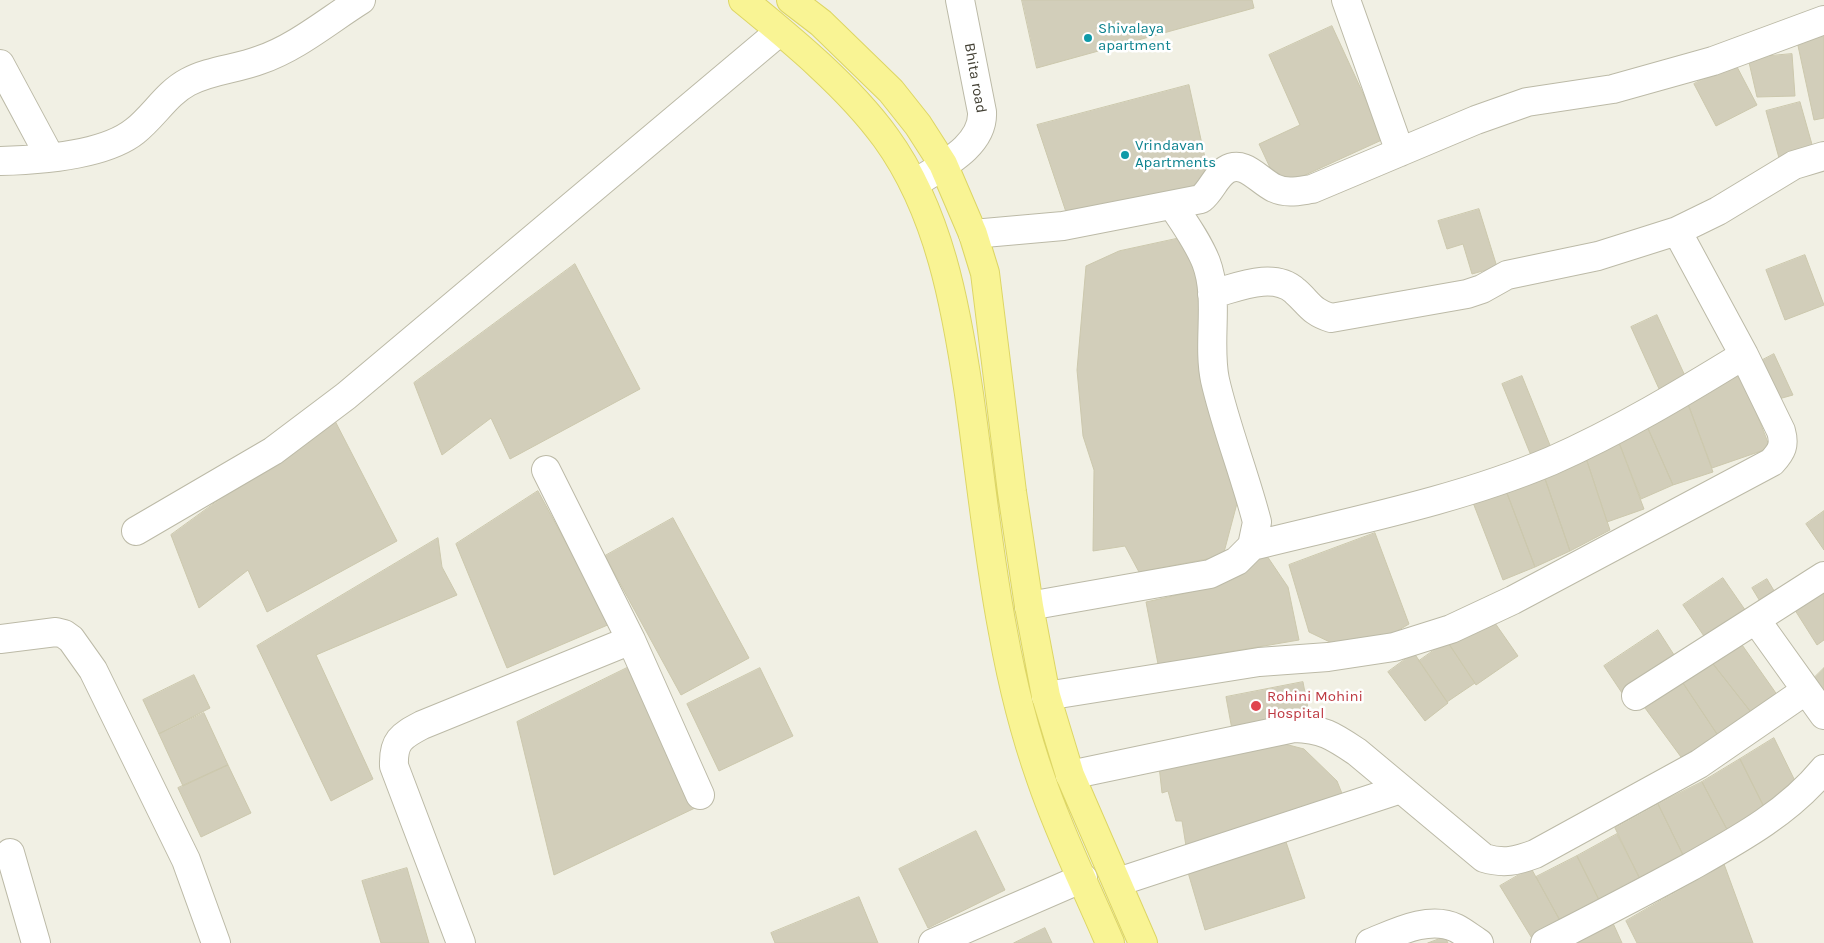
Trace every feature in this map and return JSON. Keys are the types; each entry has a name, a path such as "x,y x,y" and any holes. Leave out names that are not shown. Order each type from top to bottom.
{"main road":[{"path":"743,0 854,99 887,139 914,184 934,235 950,285 963,352 1002,631 1023,723 1041,780 1110,943"},
{"path":"791,0 821,24 892,91 918,125 943,164 973,234 985,273 1012,492 1029,606 1046,696 1070,775 1143,943"}],"street":[{"path":"0,161 50,157 94,150 122,139 139,127 176,90 188,81 261,60 283,50 361,0"},
{"name":"Bhita road","path":"914,184 970,144 981,129 982,121 960,0"},
{"path":"1346,0 1400,152"},
{"path":"973,234 1063,226 1201,200 1211,191 1223,172 1231,167 1241,167 1274,188 1290,193 1312,189 1476,120 1527,102 1613,89 1713,61 1824,20"},
{"path":"136,531 273,451 346,396 780,32"},
{"path":"0,64 50,157"},
{"path":"1212,294 1260,282 1282,283 1294,290 1316,314 1331,318 1467,294 1508,275 1638,246 1677,231 1718,211 1794,165 1824,156"},
{"path":"1173,206 1195,239 1206,264 1212,294 1211,337 1215,379 1258,522 1252,546"},
{"path":"1046,696 1250,663 1328,657 1394,647 1451,629 1513,600 1772,462 1781,452 1784,442 1781,431 1744,355 1677,231"},
{"path":"1029,606 1210,574 1237,561 1252,546 1477,488 1551,461 1622,427 1744,355"},
{"path":"546,470 631,640 700,795"},
{"path":"1636,696 1824,576"},
{"path":"1756,620 1824,715"},
{"path":"0,639 56,632 64,634 71,639 93,670 186,860 216,943"},
{"path":"461,943 394,766 394,752 398,741 407,733 422,725 631,640"},
{"path":"1070,775 1294,728 1315,728 1334,737 1357,752 1484,858 1496,862 1512,863 1535,854 1588,826 1699,764 1805,690"},
{"path":"1545,943 1730,845 1784,810 1824,769"},
{"path":"1118,882 1401,789"},
{"path":"10,853 36,943"},
{"path":"933,943 1082,878"},
{"path":"1370,943 1408,929 1436,923 1479,943"}],"building":[{"name":"Shivalaya apartment","path":"1022,0 1252,0 1254,8 1037,68"},
{"path":"1332,26 1384,139 1279,187 1259,144 1300,125 1269,55"},
{"path":"1824,36 1824,118 1814,120 1797,41"},
{"path":"1792,54 1795,96 1757,97 1748,58"},
{"path":"1735,63 1757,105 1716,126 1694,84"},
{"name":"Vrindavan Apartments","path":"1189,85 1211,185 1069,221 1037,125"},
{"path":"1800,102 1813,148 1779,158 1766,111"},
{"path":"1479,209 1497,267 1472,274 1463,244 1447,249 1438,221"},
{"path":"1185,237 1205,301 1240,492 1223,556 1139,572 1125,546 1093,551 1094,470 1083,436 1077,370 1086,266 1119,251"},
{"path":"1805,255 1824,305 1785,320 1766,270"},
{"path":"575,264 640,389 510,459 491,418 442,455 414,383"},
{"path":"1657,315 1686,378 1660,391 1631,327"},
{"path":"1774,354 1793,395 1775,400 1757,363"},
{"path":"1740,370 1770,448 1712,468 1688,404"},
{"path":"1522,376 1552,450 1532,458 1502,384"},
{"path":"1688,404 1713,472 1673,485 1646,424"},
{"path":"333,417 397,541 267,612 248,570 199,608 171,535"},
{"path":"1646,424 1673,485 1641,499 1618,440"},
{"path":"1618,440 1644,509 1607,522 1585,455"},
{"path":"1585,455 1610,530 1570,551 1543,473"},
{"path":"1543,473 1570,551 1535,567 1505,488"},
{"path":"1505,488 1535,567 1503,580 1472,500"},
{"path":"538,491 610,624 507,668 456,544"},
{"path":"1824,511 1824,550 1806,524"},
{"path":"673,518 749,658 681,695 605,556"},
{"path":"1375,533 1409,624 1377,643 1334,644 1309,632 1289,565"},
{"path":"438,538 442,567 457,595 316,655 373,779 331,801 257,646"},
{"path":"1265,553 1288,587 1299,640 1158,664 1146,602 1191,592"},
{"path":"1723,578 1750,617 1710,645 1683,605"},
{"path":"1767,579 1779,599 1764,608 1752,588"},
{"path":"1824,587 1824,640 1817,645 1793,607"},
{"path":"1488,613 1518,656 1476,685 1447,641"},
{"path":"1658,630 1678,661 1624,696 1604,666"},
{"path":"1447,641 1475,683 1447,702 1419,661"},
{"path":"1740,642 1778,696 1754,716 1710,660"},
{"path":"1414,653 1448,703 1425,721 1388,672"},
{"path":"1710,660 1754,716 1721,740 1681,680"},
{"path":"629,667 695,808 554,875 517,722"},
{"path":"760,668 793,736 719,771 687,704"},
{"path":"1824,668 1824,701 1809,683"},
{"path":"194,675 210,708 159,734 143,700"},
{"path":"1681,680 1721,740 1681,757 1645,708"},
{"path":"1303,682 1310,719 1233,735 1226,697"},
{"path":"204,713 228,765 183,786 159,734"},
{"path":"1774,738 1798,787 1767,813 1740,759"},
{"path":"1277,742 1304,749 1337,781 1345,801 1186,846 1182,821 1176,821 1168,791 1162,793 1159,766"},
{"path":"1740,759 1767,813 1731,837 1702,782"},
{"path":"228,765 251,813 201,837 178,788"},
{"path":"1702,782 1731,837 1685,859 1658,804"},
{"path":"1658,804 1685,859 1643,885 1615,828"},
{"path":"976,831 1005,890 928,928 899,869"},
{"path":"1617,834 1643,885 1602,906 1577,856"},
{"path":"1284,836 1305,898 1205,930 1187,869"},
{"path":"1577,856 1602,906 1563,926 1536,877"},
{"path":"1724,864 1753,943 1637,943 1626,921"},
{"path":"407,868 429,943 381,943 362,881"},
{"path":"1531,868 1563,926 1533,940 1500,886"},
{"path":"859,897 878,943 775,943 771,933"},
{"path":"1612,921 1622,943 1563,943"},
{"path":"1045,928 1052,943 1014,943"},
{"path":"1445,937 1448,943 1428,943"}],"place":[{"name":"Shivalaya apartment","path":"1088,38"},
{"name":"Vrindavan Apartments","path":"1125,155"},
{"name":"Rohini Mohini Hospital","path":"1256,706"}]}
